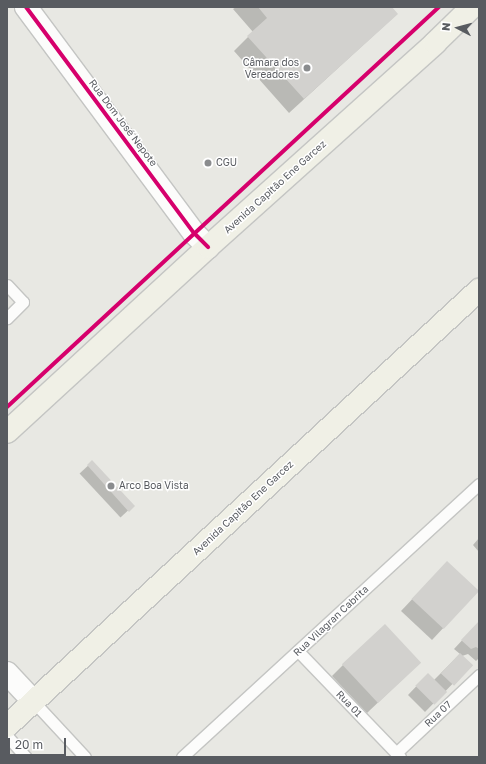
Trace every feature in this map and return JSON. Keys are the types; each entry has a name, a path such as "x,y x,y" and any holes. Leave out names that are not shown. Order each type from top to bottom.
{"main road":[{"name":"Avenida Capitão Ene Garcez","path":"7,432 208,247 435,43 472,7"},
{"name":"Avenida Capitão Ene Garcez","path":"7,726 479,290"}],"street":[{"name":"Rua Dom José Nepote","path":"26,7 194,232 208,247"},
{"path":"7,673 33,701"}],"lane":[{"path":"7,285 23,302 7,318"},
{"name":"Rua Vilagran Cabrita","path":"182,757 479,484"},
{"name":"Rua 01","path":"298,651 398,755"},
{"name":"Rua 07","path":"398,755 479,675"},
{"path":"33,701 85,757"},
{"path":"7,736 26,757"}],"building":[{"name":"Câmara dos Vereadores","path":"258,7 392,7 398,14 304,99 247,36 267,18"},
{"name":"Arco Boa Vista","path":"92,460 135,506 129,512 87,465"},
{"path":"447,561 479,591 444,629 412,599"},
{"path":"479,621 479,649 476,647 471,649 461,640"},
{"path":"385,624 421,663 378,703 342,664"},
{"path":"460,653 473,665 454,686 441,673"},
{"path":"428,673 447,692 434,705 415,686"}],"cycle path":[{"path":"26,7 194,233 208,247"},
{"path":"7,407 439,7"}],"place":[{"name":"Câmara dos Vereadores","path":"307,68"},
{"name":"CGU","path":"208,163"},
{"name":"Arco Boa Vista","path":"111,486"}]}
